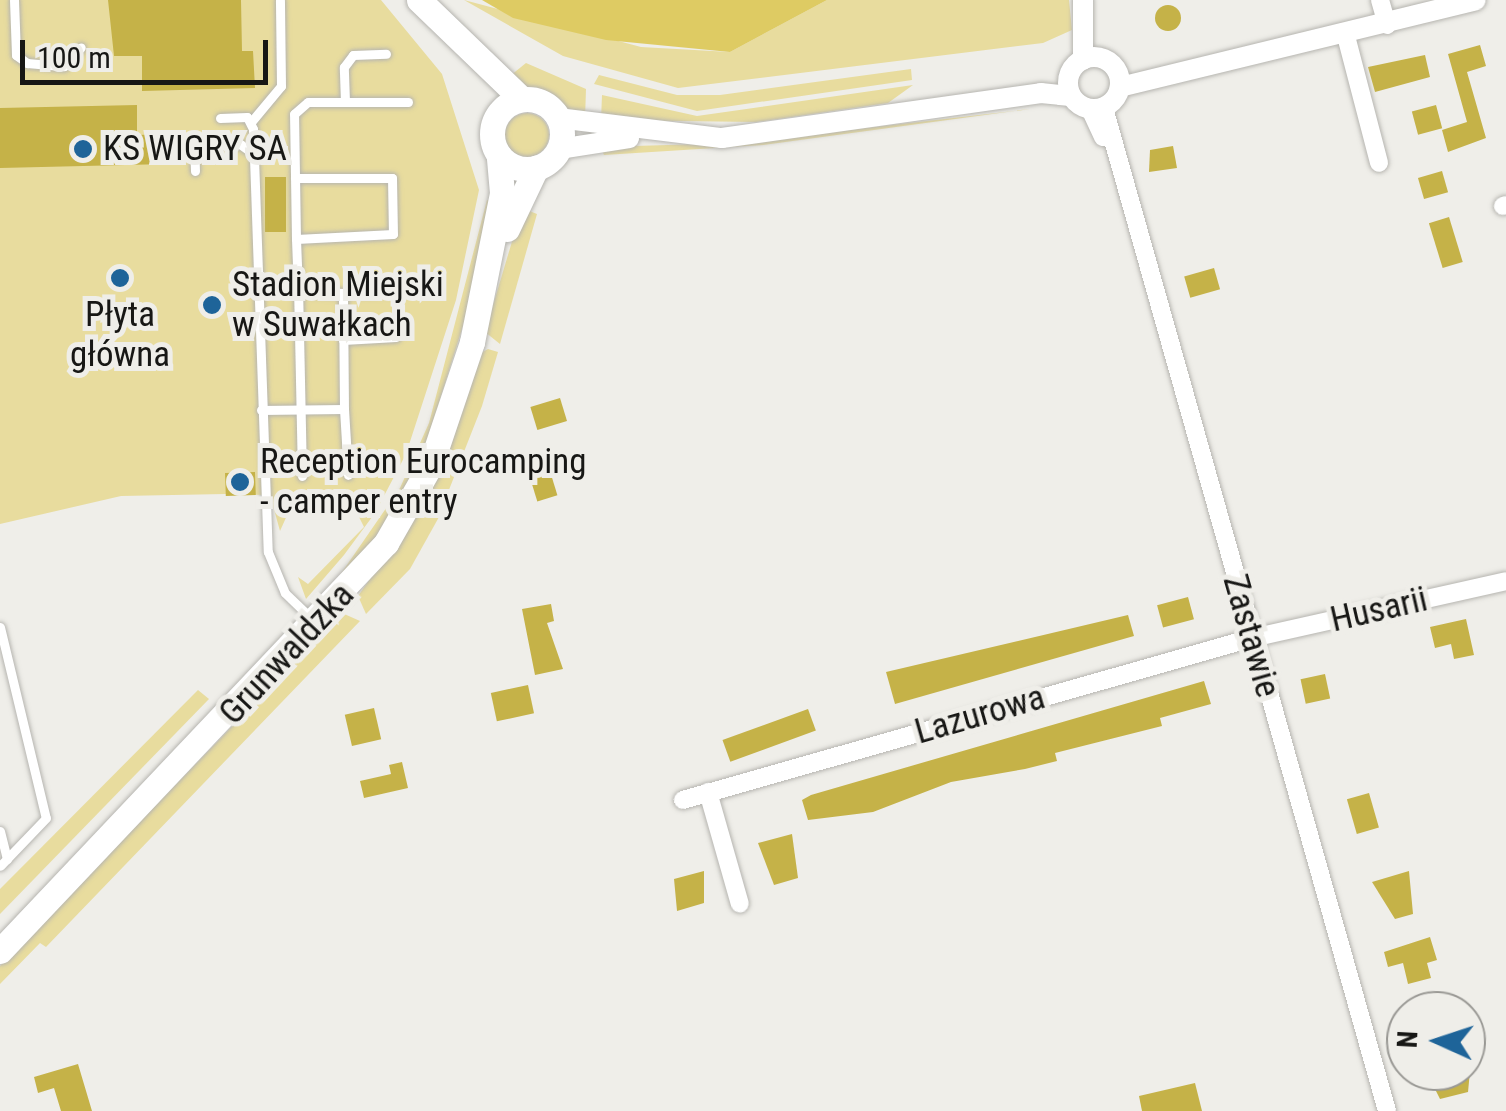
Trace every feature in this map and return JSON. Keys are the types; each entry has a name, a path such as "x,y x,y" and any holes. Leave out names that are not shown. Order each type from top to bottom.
{"main road":[{"path":"423,4 522,99 548,105 558,118 559,149 536,168 517,168 498,156 482,90 423,4"},
{"path":"493,124 522,99"},
{"name":"Grunwaldzka","path":"0,951 318,624 410,506 449,418 482,300 502,194 498,156"},
{"name":"Grunwaldzka","path":"482,300 536,168"}],"street":[{"path":"559,149 656,135 754,136 1070,87 1087,58 1084,0"},
{"path":"1380,0 1388,26"},
{"path":"1087,58 1118,78 1144,77 1346,36 1476,0"},
{"path":"1346,36 1378,163"},
{"path":"1070,87 1097,108 1118,78"},
{"name":"Zastawie","path":"1097,108 1387,1111"},
{"path":"558,118 656,135"},
{"name":"Husarii","path":"1252,638 1506,581"},
{"name":"Lazurowa","path":"683,800 1252,638"},
{"path":"708,792 740,904"}],"lane":[{"path":"14,0 16,55 27,63 64,66 82,47"},
{"path":"280,0 281,86 251,122 268,552 285,593 318,624"},
{"path":"345,102 344,66 352,56 386,54"},
{"path":"302,476 294,114 308,102 408,102"},
{"path":"220,118 251,122"},
{"path":"195,171 194,144 240,144 254,154"},
{"path":"294,178 392,178 393,234 296,239"},
{"path":"298,291 407,290"},
{"path":"342,292 348,475"},
{"path":"343,340 396,338"},
{"path":"261,410 344,408"},
{"path":"0,627 46,818 3,862"},
{"path":"0,831 3,862"}],"shaded area":[{"name":"Stadion Miejski w Suwałkach","path":"0,0 381,0 442,74 479,190 456,300 406,454 375,513 344,555 306,599 298,577 308,584 364,527 351,501 331,514 310,500 289,511 280,531 270,495 121,496 0,524"},
{"path":"464,0 641,47 730,52 827,0 1069,0 1072,30 1043,43 678,88 563,56"},
{"path":"482,0 827,0 730,52 606,40 513,18"},
{"path":"526,63 586,89 585,119 506,79"},
{"path":"911,69 912,80 697,111 594,84 599,75 677,95 720,95"},
{"path":"913,85 888,103 756,122 601,120 602,95 697,116"},
{"path":"1030,109 763,145 604,155 600,147 736,143"},
{"path":"527,113 542,120 549,135 542,150 527,157 512,150 505,135 512,120"},
{"path":"487,200 493,202 476,284 421,460 366,553 340,575 400,488 429,423"},
{"path":"522,208 537,214 500,344 485,332"},
{"path":"488,349 498,352 482,406 443,505 430,490 479,354"},
{"path":"419,510 439,517 410,569 366,614 358,596"},
{"path":"342,613 360,621 46,947 40,943 0,984 0,966"},
{"path":"198,690 209,699 0,914 0,889"}],"building":[{"path":"108,0 241,0 242,51 253,51 255,88 142,91 142,56 114,56"},
{"path":"1168,5 1177,9 1181,18 1177,27 1168,31 1159,27 1155,18 1159,9"},
{"path":"1480,45 1486,66 1467,72 1486,138 1448,152 1442,130 1467,122 1448,54"},
{"path":"1425,55 1430,77 1375,92 1368,67"},
{"name":"KS WIGRY SA","path":"137,105 137,135 167,134 167,164 0,168 0,108"},
{"path":"1436,105 1442,128 1418,135 1412,111"},
{"path":"1173,146 1177,168 1149,172 1150,150"},
{"path":"1442,171 1448,192 1424,199 1418,178"},
{"path":"265,177 286,177 286,232 265,232"},
{"path":"1449,217 1463,262 1443,268 1429,223"},
{"path":"1214,268 1220,289 1190,298 1184,277"},
{"path":"560,398 567,421 537,430 530,407"},
{"path":"546,458 557,495 537,501 526,464"},
{"name":"Reception Eurocamping - camper entry","path":"255,472 256,495 226,496 225,473"},
{"path":"1188,597 1194,619 1163,627 1157,605"},
{"path":"551,604 554,621 547,623 563,669 535,675 522,609"},
{"path":"1128,615 1134,636 895,704 886,672"},
{"path":"1466,619 1474,655 1454,659 1451,644 1435,648 1430,627"},
{"path":"1325,674 1330,698 1306,704 1301,679"},
{"path":"1204,681 1211,704 1160,718 1162,726 1055,753 1057,761 951,782 873,812 808,820 802,800 811,795"},
{"path":"528,685 534,713 497,721 491,693"},
{"path":"374,708 381,739 352,746 345,715"},
{"path":"808,709 816,731 730,762 722,740"},
{"path":"402,762 408,788 364,798 360,781 391,774 389,765"},
{"path":"1369,793 1379,828 1357,834 1347,799"},
{"path":"792,834 798,878 774,885 758,843"},
{"path":"704,871 704,903 677,911 674,879"},
{"path":"1409,871 1413,914 1395,919 1372,882"},
{"path":"1430,937 1437,960 1427,963 1431,978 1408,984 1403,963 1388,967 1384,952"},
{"path":"78,1064 92,1111 61,1111 54,1088 38,1093 34,1077"},
{"path":"1195,1083 1202,1111 1142,1111 1139,1096"},
{"path":"1436,1091 1468,1091 1468,1092 1440,1099"}],"place":[{"name":"KS WIGRY SA","path":"83,149"},
{"name":"Płyta główna","path":"120,278"},
{"name":"Stadion Miejski w Suwałkach","path":"212,305"},
{"name":"Reception Eurocamping - camper entry","path":"240,482"}]}
